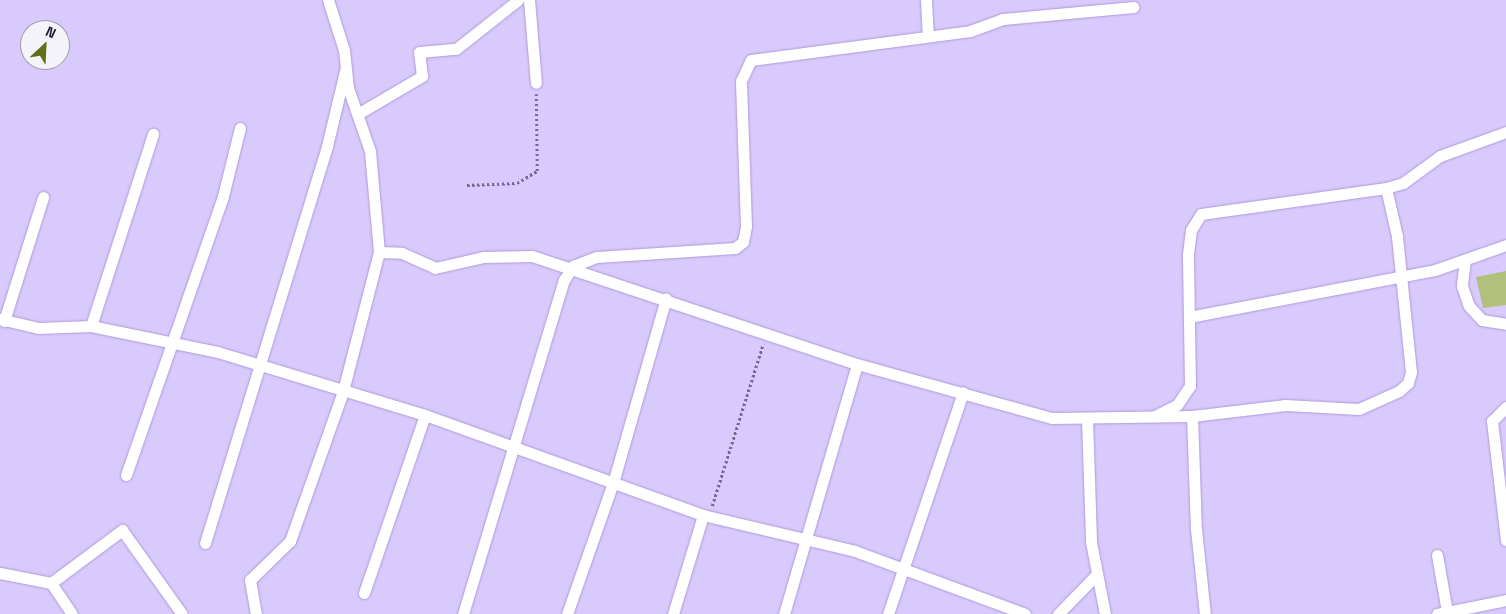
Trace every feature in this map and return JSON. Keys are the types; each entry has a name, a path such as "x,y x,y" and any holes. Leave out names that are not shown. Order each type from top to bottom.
{"street":[{"path":"256,614 250,580 290,541 343,391 379,252 370,151 346,70 344,50 328,0"},
{"path":"360,112 422,76 419,52 456,49 518,0"},
{"path":"529,0 536,83"},
{"path":"926,0 928,34"},
{"path":"463,614 564,280 573,266 597,257 735,248 743,242 746,226 740,81 752,60 928,34 970,32 1003,20 1133,7"},
{"path":"205,543 260,367 346,70"},
{"path":"126,475 176,340 223,196 240,128"},
{"path":"1152,418 1177,405 1190,386 1188,254 1191,230 1201,214 1386,188 1403,182 1440,156 1506,132"},
{"path":"92,326 153,134"},
{"path":"379,252 402,254 435,268 513,254 573,266 857,364 1052,418 1192,416 1285,405 1359,409 1398,391 1408,383 1411,372 1398,278 1396,236 1386,188"},
{"path":"43,197 2,320 38,328 92,326 176,340 260,367 425,415 515,445 706,516 855,551 1025,614"},
{"path":"1189,317 1398,278 1465,260 1506,245"},
{"path":"1465,260 1462,286 1469,306 1482,320 1506,324"},
{"path":"567,614 613,483 612,472 666,298"},
{"path":"784,614 857,364"},
{"path":"888,614 963,392"},
{"path":"1506,407 1492,421 1506,540"},
{"path":"364,593 425,415"},
{"path":"1192,416 1196,529 1205,614"},
{"path":"1087,419 1086,489 1096,575 1105,614"},
{"path":"672,614 706,516"},
{"path":"51,583 122,530 182,614"},
{"path":"1437,555 1442,613 1506,600"},
{"path":"0,572 51,583 72,614"},
{"path":"1058,614 1096,575"}],"path":[{"path":"467,185 517,183 537,172 536,83"},
{"path":"706,516 767,333"}],"green space":[{"path":"1506,271 1506,305 1483,308 1476,277"}]}
